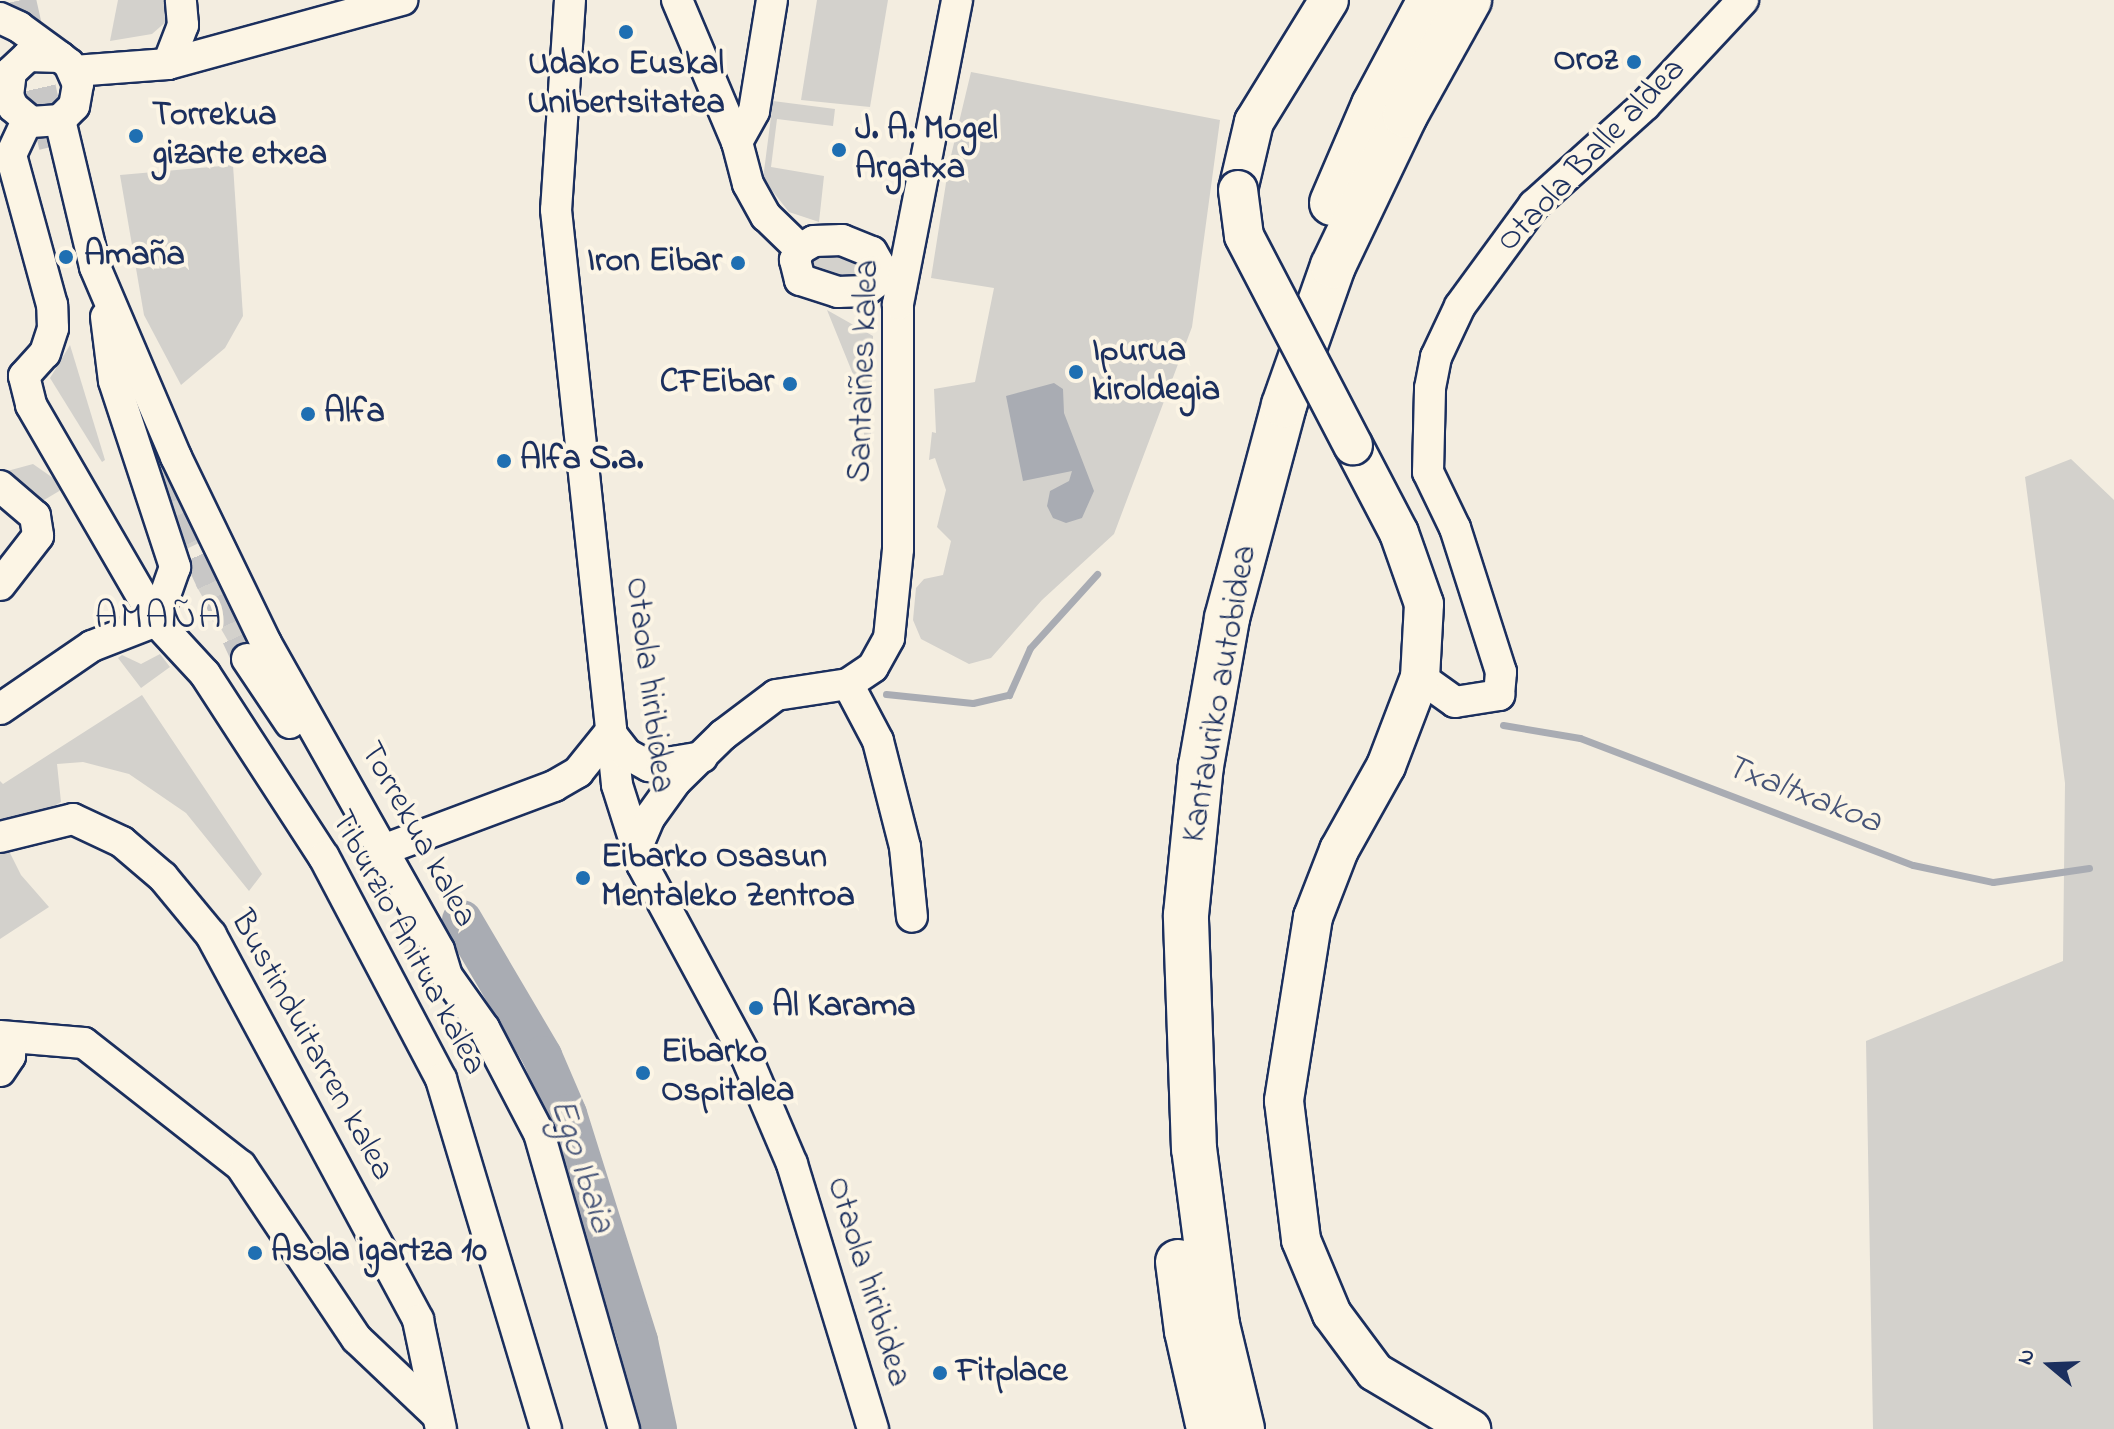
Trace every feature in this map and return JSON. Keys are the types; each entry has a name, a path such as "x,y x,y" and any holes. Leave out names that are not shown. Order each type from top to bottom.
{"highway":[{"name":"Kantauriko autobidea","path":"1209,1429 1187,1331 1165,1152 1158,914 1172,764 1200,611 1259,393 1368,119 1430,0"},
{"name":"Kantauriko autobidea","path":"1242,1429 1217,1325 1194,1149 1186,915 1201,766 1227,618 1284,405 1333,266 1405,115 1469,0"}],"main road":[{"path":"1329,0 1254,122 1238,190 1244,236 1399,533 1424,604 1420,677 1386,766 1339,850 1313,917 1284,1101 1301,1240 1332,1314 1375,1372 1471,1429"}],"street":[{"path":"168,64 183,25 181,0"},
{"path":"9,79 28,56 67,64 168,64 402,0"},
{"path":"677,0 737,142 748,184 766,216 800,249"},
{"path":"737,142 754,111 772,0"},
{"name":"Santaiñes kalea","path":"848,684 873,667 889,638 898,549 898,304 914,202 957,0"},
{"name":"Otaola Balle aldea","path":"1420,677 1455,702 1499,695 1501,672 1455,528 1428,472 1430,388 1436,357 1460,306 1534,205 1645,105 1743,0"},
{"name":"Otaola hiribidea","path":"564,9 556,210 618,789 637,847 746,1056 792,1164 873,1429"},
{"path":"0,18 67,64 78,95 60,120 103,290 114,381 175,567 156,621 92,646 0,709"},
{"path":"0,44 13,107 27,120 60,120"},
{"path":"703,64 734,77 750,73 761,62"},
{"path":"12,374 45,353 52,305 11,155 27,120"},
{"path":"800,249 795,270 812,286 855,293 914,202"},
{"path":"800,249 830,239 874,266 898,304"},
{"name":"Torrekua kalea","path":"103,290 266,643 439,950 447,976 484,1028 539,1133 624,1429"},
{"name":"Tiburzio Anitua kalea","path":"12,374 156,621 205,674 324,857 441,1079 546,1429"},
{"path":"0,486 35,516 38,536 0,585"},
{"path":"247,659 447,976"},
{"path":"637,847 650,817 676,781 723,735 776,695 848,684 878,741 905,847 912,917"},
{"path":"383,850 554,786 587,764 611,733 627,754 649,766 704,756"},
{"path":"554,786 579,783 618,789 676,781"},
{"name":"Bustinduitarren kalea","path":"0,837 73,819 122,842 163,877 211,935 418,1320 438,1421"},
{"path":"0,1071 10,1056 5,1037 84,1043 241,1166 357,1339 388,1364 438,1421"},
{"path":"388,1364 407,1353 418,1320"}],"shaded area":[{"path":"118,0 167,0 168,20 152,34 110,41"},
{"path":"817,0 888,0 870,107 801,100"},
{"name":"Ipurua kiroldegia","path":"971,72 1220,120 1192,327 1114,534 1042,600 991,658 969,664 921,639 913,620 916,588 924,579 943,575 951,541 937,527 946,490 935,458 929,460 932,432 936,433 934,389 975,382 994,288 931,278 949,164"},
{"path":"773,101 835,109 833,126 777,119 771,167 824,176 819,222 789,212 763,179"},
{"path":"233,165 243,316 225,348 181,385 144,315 120,175"},
{"path":"820,250 864,259 866,278 814,277 809,259"},
{"path":"827,310 873,336 870,477 857,384"},
{"path":"70,345 105,460 102,462 50,378"},
{"path":"1054,383 1063,389 1064,413 1094,491 1082,518 1066,523 1053,518 1047,506 1050,491 1069,481 1072,471 1023,481 1006,396"},
{"path":"145,407 199,543 180,552 142,417"},
{"path":"2071,459 2114,500 2114,1429 1873,1429 1866,1041 2063,961 2065,783 2025,477"},
{"path":"33,464 66,487 34,506 0,473"},
{"path":"213,575 258,652 240,662 196,585"},
{"path":"160,654 170,667 141,688 118,658 122,655 141,664"},
{"path":"142,695 262,874 249,891 186,813 129,774 83,762 57,764 61,802 30,820 0,823 0,781 3,784"},
{"path":"0,845 6,845 21,875 49,907 0,939"}],"waterway":[{"name":"Txaltxakoa","path":"886,694 973,703 1009,695 1030,648 1097,574"},
{"name":"Txaltxakoa","path":"1503,725 1580,738 1913,865 1993,882 2089,868"},
{"name":"Ego Ibaia","path":"462,920 542,1056 567,1114 638,1341 657,1429"}],"tunnel":[{"path":"21,0 54,146"},
{"path":"142,433 247,659"}],"place":[{"name":"Udako Euskal Unibertsitatea","path":"626,32"},
{"name":"Oroz","path":"1634,62"},
{"name":"Torrekua gizarte etxea","path":"136,136"},
{"name":"J. A. Mogel Argatxa","path":"839,150"},
{"name":"Amaña","path":"66,257"},
{"name":"Iron Eibar","path":"738,263"},
{"name":"Ipurua kiroldegia","path":"1076,372"},
{"name":"CFEibar","path":"790,384"},
{"name":"Alfa","path":"308,414"},
{"name":"Alfa S.a.","path":"504,461"},
{"name":"Eibarko Osasun Mentaleko Zentroa","path":"583,878"},
{"name":"Al Karama","path":"756,1008"},
{"name":"Eibarko Ospitalea","path":"643,1073"},
{"name":"Asola igartza 10","path":"255,1253"},
{"name":"Fitplace","path":"940,1373"}],"district":[{"name":"AMAÑA","path":"159,619"}]}
